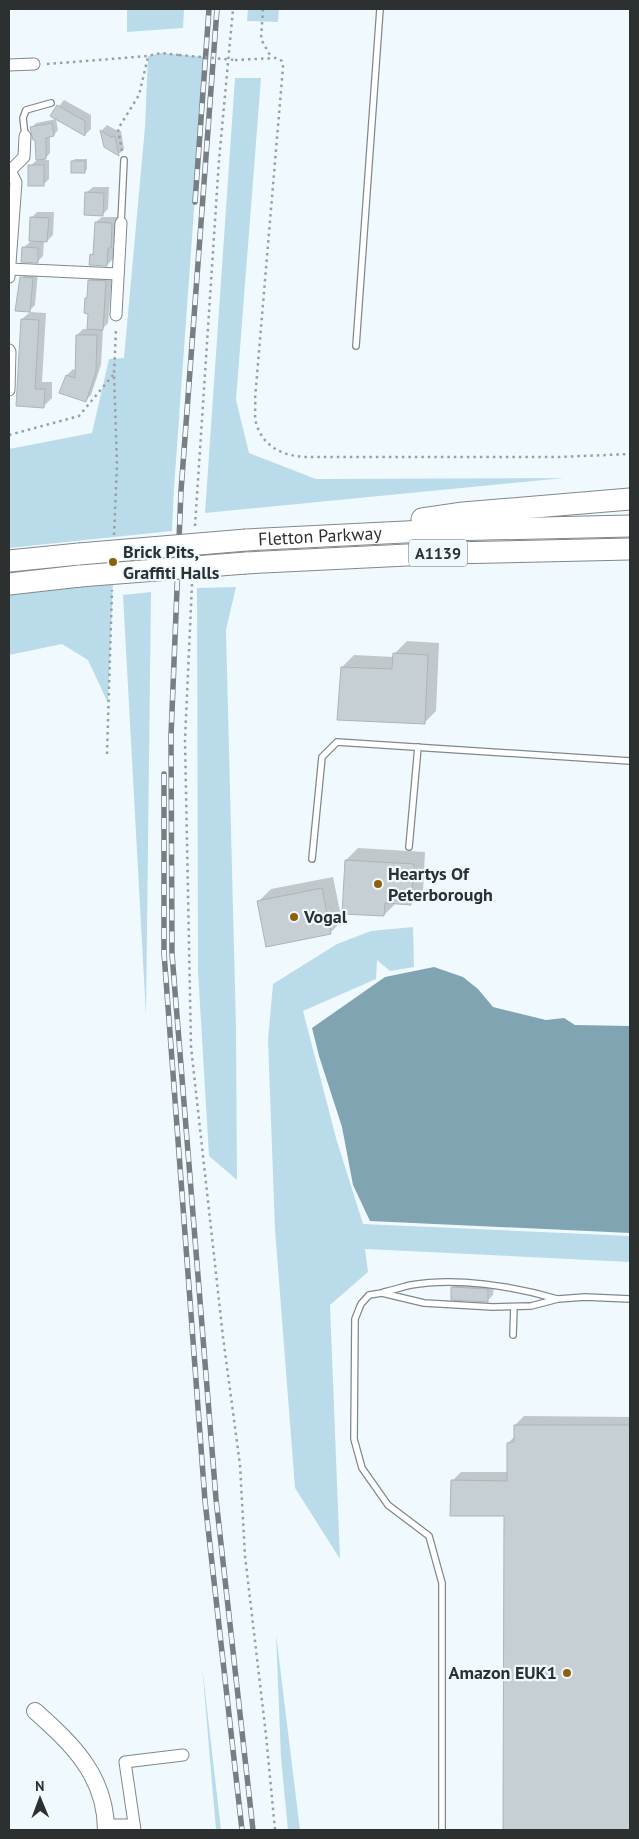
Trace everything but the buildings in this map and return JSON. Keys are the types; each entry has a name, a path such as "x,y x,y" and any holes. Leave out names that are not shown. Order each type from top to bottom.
{"highway":[{"name":"A1139","path":"293,537 463,514 630,499"},
{"name":"Fletton Parkway","path":"9,561 293,537 445,530 630,526"},
{"name":"Fletton Parkway","path":"9,584 80,576 246,563 448,553 630,549"},
{"name":"A1139","path":"448,553 630,563"}],"street":[{"path":"9,65 34,64"},
{"path":"25,136 24,157 10,169 16,182 9,273 118,274"},
{"path":"116,315 121,223"},
{"path":"9,350 9,390"},
{"path":"35,1711 57,1730 82,1757 102,1799 106,1827 135,1827 125,1762 183,1755"}],"lane":[{"path":"356,346 380,9"},
{"path":"25,136 24,118 26,110 51,103"},
{"path":"121,223 124,160"},
{"path":"312,859 322,757 337,742 630,760"},
{"path":"409,847 418,747"},
{"path":"442,1830 442,1583 429,1536 388,1505 362,1468 354,1439 354,1319 361,1304 369,1294 382,1293 411,1285 448,1283 501,1286 558,1300"},
{"path":"382,1293 424,1304 493,1308 531,1306 585,1297 630,1299"},
{"path":"513,1336 514,1307"}],"path":[{"path":"195,532 219,160 232,9"},
{"path":"263,9 261,39 271,58"},
{"path":"34,64 84,62 161,53 236,60"},
{"path":"124,160 118,129 139,95 148,56"},
{"path":"9,435 79,416 114,374"},
{"path":"192,581 185,740 191,1047 223,1336 240,1466 245,1556 275,1830"}],"shaded area":[{"path":"127,9 184,9 183,28 127,32"},
{"path":"248,9 279,9 278,22 247,21"},
{"path":"161,53 205,57 172,531 9,548 9,449 92,433 109,359 124,358 145,127 148,56"},
{"path":"235,78 261,78 236,400 249,453 316,479 564,478 205,513"},
{"path":"113,582 108,703 88,660 62,644 9,655 9,593"},
{"path":"236,587 226,630 236,1028 237,1180 209,1156 198,971 197,588"},
{"path":"151,592 146,1016 123,595"},
{"path":"413,927 414,967 390,971 377,960 376,979 303,1011 336,1138 363,1224 630,1236 630,1262 365,1249 368,1272 330,1305 340,1559 295,1488 275,1229 268,1040 273,984 337,944 371,931"},
{"path":"434,967 463,977 478,989 493,1007 546,1020 564,1018 575,1025 630,1026 630,1233 370,1221 353,1185 342,1127 312,1028 385,977"},
{"path":"276,1634 300,1830 288,1830 281,1758"},
{"path":"202,1665 221,1830 216,1830"}],"railway":[{"path":"195,202 209,9"},
{"path":"217,9 181,491 171,736 172,954 216,1499 253,1830"},
{"path":"164,774 164,953 205,1501 242,1830"}],"place":[{"name":"Brick Pits, Graffiti Halls","path":"113,562"},
{"name":"Heartys Of Peterborough","path":"378,884"},
{"name":"Vogal","path":"294,917"},
{"name":"Amazon EUK1","path":"567,1673"}]}
